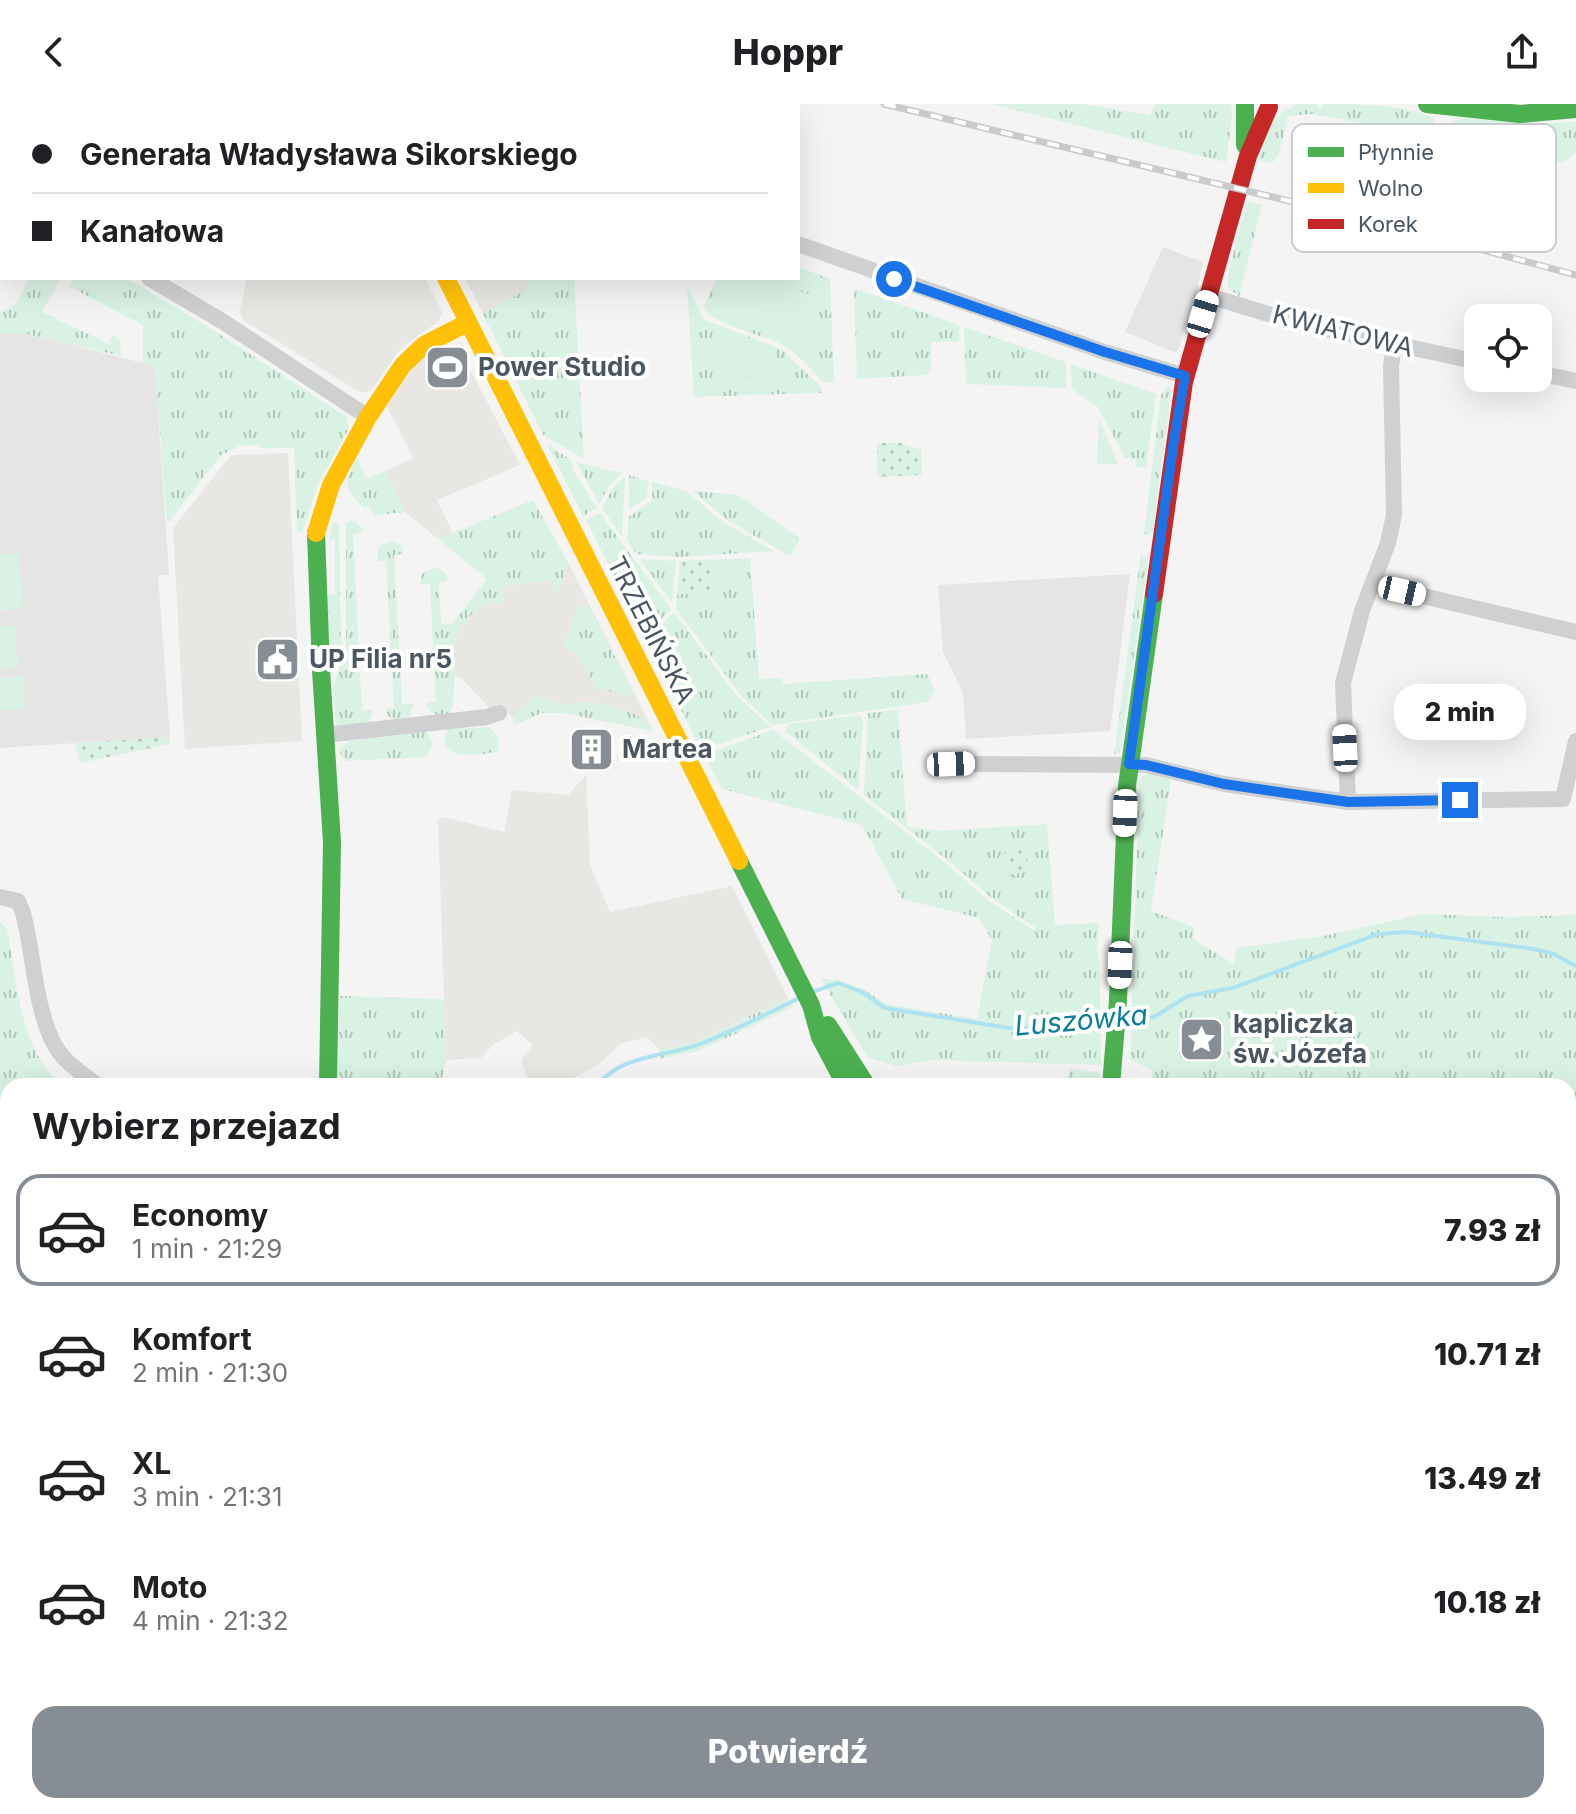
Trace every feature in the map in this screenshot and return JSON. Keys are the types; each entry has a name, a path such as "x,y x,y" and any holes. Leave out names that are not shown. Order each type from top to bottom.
{"main road":[{"path":"1112,1078 1129,764 1173,446 1185,376 1244,160 1247,104 1273,106 1244,160"},
{"path":"1427,104 1505,115 1576,109"},
{"name":"TRZEBIŃSKA","path":"447,280 811,1005 820,1037 842,1078"},
{"path":"328,1078 332,842 315,562 316,535 331,485 368,417 403,365 439,336 467,323"},
{"name":"TRZEBIŃSKA","path":"811,1005 832,1030 862,1078"}],"street":[{"path":"800,245 1105,352 1185,376"},
{"path":"152,280 222,321 368,417"},
{"name":"KWIATOWA","path":"1209,296 1298,323 1464,359"},
{"path":"1348,802 1343,683 1362,611 1388,543 1394,515 1391,366 1394,345"},
{"path":"1552,376 1576,381"},
{"path":"1372,584 1576,632"},
{"path":"325,735 473,719 499,713"},
{"path":"951,764 1146,765 1264,791 1348,802 1563,799 1576,741"},
{"path":"0,897 18,901 23,913 42,1010 53,1042 69,1063 88,1078"}],"shaded area":[{"path":"1163,247 1203,262 1195,299 1177,353 1125,332"},
{"path":"247,280 426,280 442,312 439,321 401,348 371,391 361,393 243,320 240,311"},
{"path":"466,280 530,280 526,290 483,314"},
{"path":"0,333 27,334 155,366 169,575 158,575 170,737 0,748"},
{"path":"451,346 461,352 520,465 437,500 453,534 438,539 405,512 385,471 413,458 387,406 419,360"},
{"path":"288,453 302,741 185,749 173,528 231,455"},
{"path":"568,562 653,731 564,713 541,713 514,725 513,718 498,704 491,710 460,677 453,675 456,627 494,582"},
{"path":"1130,574 1110,731 966,739 963,693 943,652 938,585"},
{"path":"586,775 590,865 610,912 732,886 788,998 695,1042 659,1049 647,1037 620,1044 599,1064 574,1078 527,1078 521,1060 533,1045 517,1031 494,1044 481,1058 446,1060 438,818 504,832 512,790 568,795"}],"green space":[{"path":"991,104 1081,104 1150,115 1155,104 1231,104 1226,162"},
{"path":"1297,104 1318,104 1317,108 1321,108 1322,104 1350,104 1408,110 1434,118 1433,124 1366,124 1312,114 1288,116 1279,154 1272,163 1258,160 1270,126 1279,115"},
{"path":"1465,118 1576,122 1576,152 1563,163 1556,162 1556,124 1450,124"},
{"path":"1247,201 1262,205 1239,297 1228,287 1227,278"},
{"path":"800,268 830,279 834,382 824,382 787,347 726,324 708,313 704,306 716,280 800,280"},
{"path":"28,280 60,280 42,312 109,344 113,334 120,340 121,356 27,334 0,333 0,313 16,304"},
{"path":"73,280 129,280 347,417 349,428 318,484 302,533 297,533 294,448 261,448 258,444 240,446 221,455 167,524 155,366 143,363 143,325 70,287"},
{"path":"530,280 574,280 584,459 543,435 483,314 526,290"},
{"path":"728,280 770,280 822,299 804,347 716,314"},
{"path":"687,285 703,319 781,349 821,387 821,393 694,397"},
{"path":"856,289 959,325 959,341 931,342 931,368 926,375 857,379"},
{"path":"964,327 1066,362 1066,388 966,384"},
{"path":"718,328 777,350 765,383 706,361"},
{"path":"1071,364 1156,394 1146,468 1136,467 1136,459 1125,458 1098,407 1072,389"},
{"path":"1168,385 1171,394 1153,530 1147,537 1144,534 1161,395"},
{"path":"1099,418 1118,464 1097,464"},
{"path":"877,443 900,443 921,450 922,475 878,477"},
{"path":"547,444 571,460 573,470 597,508 583,516"},
{"path":"356,455 366,479 385,471 405,512 375,515 368,506 364,508 357,500 348,484"},
{"path":"576,462 622,473 611,483 599,504"},
{"path":"629,475 648,481 647,497 629,510"},
{"path":"625,477 622,537 602,508 614,486"},
{"path":"652,482 686,491 724,523 774,551 678,557 636,554 627,540 629,517 652,500"},
{"path":"693,491 739,495 800,539 790,556 727,520"},
{"path":"533,500 568,562 558,591 555,594 553,580 504,586 504,603 488,604 469,617 456,637 453,707 447,715 436,716 427,707 427,703 436,702 430,584 420,584 422,574 435,567 446,574 448,581 439,582 441,624 452,624 487,579 438,539"},
{"path":"600,513 671,609 644,636 586,520"},
{"path":"356,521 362,529 362,533 353,534 362,710 373,710 369,722 349,728 336,725 333,687 346,650 346,524"},
{"path":"333,523 339,524 341,647 328,685 324,595 335,594 335,540 329,539"},
{"path":"393,541 401,545 403,554 394,555 402,704 414,704 409,717 395,720 388,716 385,709 394,708 386,561 377,561 379,546"},
{"path":"19,553 23,608 0,610 0,554"},
{"path":"1141,553 1148,562 1120,752 1114,755"},
{"path":"750,558 759,679 782,678 783,684 927,674 935,691 927,702 772,725 740,694 676,609 680,561"},
{"path":"639,559 676,561 672,602"},
{"path":"712,561 714,594 681,594 681,562"},
{"path":"588,605 633,696 596,688 577,652 563,646 577,610"},
{"path":"674,612 736,695 770,727 701,750 647,641"},
{"path":"14,626 18,667 0,669 0,627"},
{"path":"23,677 25,709 0,710 0,678"},
{"path":"535,695 559,703 607,705 635,714 653,731 564,713 541,713 514,725 513,718"},
{"path":"898,710 907,826 939,831 1047,824 1055,925 1099,923 1101,1065 932,1060 896,1066 867,1057 821,979 838,980 863,989 886,1004 977,1019 992,940 979,918 902,899 862,825 722,789 704,755 773,730 947,864 989,901 1033,930 1037,929 990,897 864,795 868,713"},
{"path":"860,715 863,722 858,790 785,731 789,724"},
{"path":"488,727 498,739 499,750 495,752 456,754 449,750 444,740 448,729"},
{"path":"428,733 433,745 426,757 345,761 339,750 348,741"},
{"path":"170,737 170,744 80,763 75,743"},
{"path":"1147,773 1171,780 1151,911 1194,927 1193,939 1234,964 1237,948 1323,936 1424,914 1504,917 1576,915 1576,1078 1152,1078 1152,1069 1130,1060 1139,781"},
{"path":"1018,845 1031,866 1011,877 999,856"},
{"path":"0,921 7,929 17,992 28,1034 55,1078 0,1078"},
{"path":"339,996 444,999 446,1060 442,1078 341,1078 338,1072"},
{"path":"788,998 793,1007 698,1051 660,1059 659,1049 695,1042"},
{"path":"1069,1068 1100,1073 1100,1078 1068,1078"}],"waterway":[{"name":"Luszówka","path":"1124,1019 1154,1017 1188,996 1233,988 1378,934 1407,932 1533,949 1552,953 1576,966"},
{"name":"Luszówka","path":"812,992 838,983 862,992 885,1008 1021,1030 1055,1020 1107,1018"},
{"name":"Luszówka","path":"605,1078 631,1062 700,1044 797,999"}],"railway":[{"path":"884,104 1292,202"},
{"path":"1491,252 1576,275"}],"traffic: fast":[{"path":"1245,104 1245,145"},
{"path":"1427,104 1520,114 1576,109"},
{"path":"316,533 332,842 328,1078"},
{"path":"1112,1078 1127,786 1154,594"},
{"path":"739,861 811,1005 820,1037 842,1078"},
{"path":"828,1025 862,1078"}],"traffic: slow":[{"path":"447,280 739,861"},
{"path":"316,533 331,485 368,417 403,365 424,345 467,323"}],"traffic: jam":[{"path":"1154,594 1184,382 1248,156 1269,107"}],"place":[{"name":"Power Studio","path":"447,367"},
{"name":"UP Filia nr5","path":"278,659"},
{"name":"Martea","path":"591,749"},
{"name":"kapliczka św. Józefa","path":"1202,1039"}],"route":[{"path":"894,279 1105,352 1185,376 1129,764 1264,791 1348,802 1460,800"}]}
